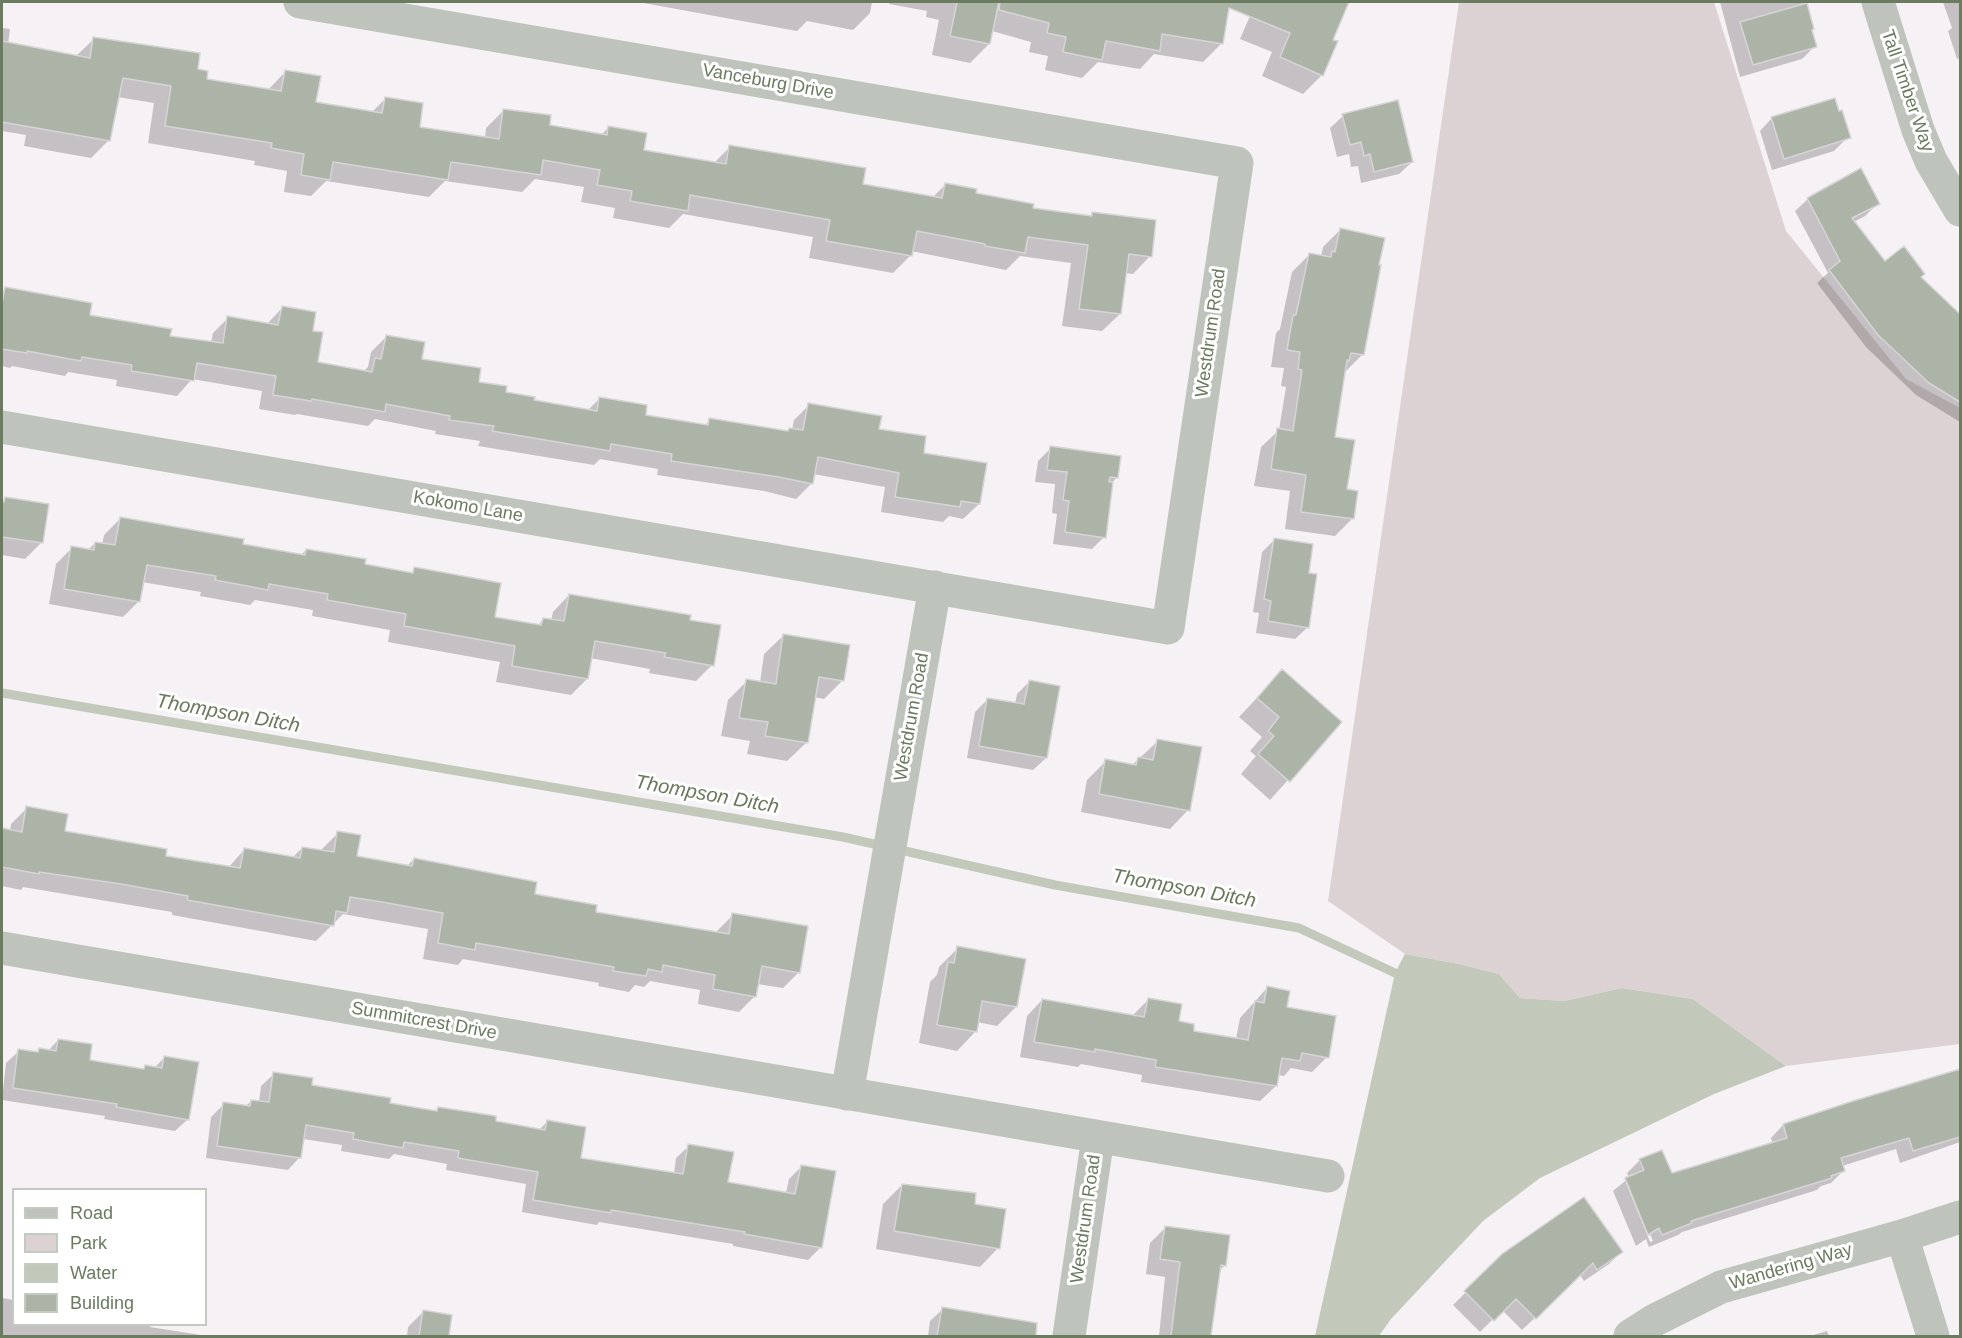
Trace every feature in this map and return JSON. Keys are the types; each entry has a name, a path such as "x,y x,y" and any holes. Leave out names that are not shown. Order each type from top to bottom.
{"street":[{"name":"Vanceburg Drive","path":"300,2 1237,163"},
{"name":"Tall Timber Way","path":"1878,2 1918,130 1931,161 1960,210"},
{"name":"Westdrum Road","path":"1069,1336 1098,1137 846,1094 935,587 1168,628 1237,163"},
{"name":"Kokomo Lane","path":"2,427 935,587"},
{"name":"Summitcrest Drive","path":"2,948 846,1094"},
{"path":"1098,1137 1328,1176"},
{"name":"Wandering Way","path":"1630,1336 1655,1320 1721,1287 1902,1236 1960,1217"},
{"path":"1902,1236 1933,1336"}],"green space":[{"path":"1459,2 1714,2 1786,231 1906,379 1960,408 1960,1044 1786,1066 1693,999 1622,988 1564,1001 1520,998 1499,974 1405,954 1328,901"}],"water":[{"path":"1405,954 1499,974 1520,998 1564,1001 1622,988 1693,999 1786,1066 1714,1094 1540,1178 1483,1221 1391,1319 1379,1336 1315,1336 1395,973"}],"building":[{"path":"957,2 999,2 990,44 950,36"},
{"path":"1000,2 1349,2 1333,40 1338,41 1323,76 1280,57 1290,33 1229,8 1223,44 1162,34 1160,51 1106,41 1102,60 1063,52 1066,37 1047,33 1049,23 999,10"},
{"path":"1807,3 1817,47 1753,65 1740,22"},
{"path":"93,37 200,53 198,69 208,71 207,79 281,91 285,70 321,76 316,102 382,113 385,97 423,103 420,127 499,139 503,109 551,115 550,125 607,135 608,126 647,133 644,150 726,164 729,145 866,168 863,184 942,198 945,183 977,189 976,193 1034,204 1033,208 1092,216 1092,212 1156,220 1152,257 1129,254 1121,314 1079,309 1088,245 1028,237 1025,253 917,231 912,256 826,241 830,220 690,195 688,211 630,201 632,191 597,185 600,170 543,160 541,175 451,162 448,180 333,162 330,180 301,175 304,154 271,148 272,143 165,126 171,86 123,78 110,141 2,122 2,41 90,58"},
{"path":"1835,98 1839,111 1842,110 1851,138 1784,159 1771,117"},
{"path":"1398,100 1413,162 1374,172 1370,154 1364,156 1361,142 1350,145 1342,114"},
{"path":"1861,168 1880,204 1852,218 1885,261 1904,246 1925,274 1921,277 1960,314 1960,402 1929,383 1878,335 1829,270 1840,261 1807,198"},
{"path":"1340,228 1385,238 1364,355 1351,353 1349,361 1347,360 1335,437 1355,440 1347,489 1358,491 1354,519 1301,512 1306,475 1271,469 1277,428 1293,431 1302,370 1298,369 1300,352 1287,350 1293,315 1296,315 1309,253 1331,257 1332,251 1335,252"},
{"path":"5,287 92,303 90,315 172,329 170,336 223,343 227,316 278,325 282,306 316,312 313,331 323,332 318,362 372,372 375,358 381,359 386,335 425,342 422,359 481,368 479,382 507,386 506,392 535,397 534,400 597,411 599,397 647,405 646,415 708,425 709,418 788,431 789,428 803,430 808,403 882,416 879,429 926,436 924,453 987,463 980,504 961,501 960,507 895,497 899,473 818,457 813,484 671,461 672,454 611,444 610,451 492,431 494,426 449,420 450,416 386,404 385,412 312,399 311,401 273,395 276,376 197,363 194,381 131,371 132,365 82,357 81,361 2,349 2,304"},
{"path":"1050,446 1121,456 1118,478 1110,477 1109,482 1113,482 1106,538 1065,532 1069,501 1063,500 1067,472 1047,470"},
{"path":"5,497 49,504 43,543 2,537 2,501 4,502"},
{"path":"120,517 244,539 243,544 305,555 306,549 366,559 365,564 413,573 414,567 501,583 495,617 541,625 543,618 564,621 569,594 691,615 690,620 721,625 714,666 664,657 666,653 595,641 588,679 512,666 515,646 404,626 406,614 327,600 328,594 269,584 268,590 215,580 216,576 147,565 140,602 64,589 71,546 94,550 95,542 115,545"},
{"path":"1274,538 1313,544 1309,573 1317,574 1309,628 1268,621 1271,601 1264,599"},
{"path":"783,634 850,645 844,681 819,677 808,743 765,736 768,722 739,718 746,679 776,684"},
{"path":"1282,669 1342,722 1290,782 1258,754 1274,736 1268,731 1279,717 1257,698"},
{"path":"1029,680 1060,686 1047,758 979,746 987,698 1024,704"},
{"path":"1157,739 1202,747 1190,811 1099,794 1105,759 1136,765 1138,757 1153,760"},
{"path":"26,806 68,814 65,831 167,849 166,856 240,868 244,848 300,858 302,847 334,852 337,831 361,835 357,856 412,866 414,858 537,882 535,894 597,905 596,912 729,934 732,913 808,926 800,973 762,966 756,997 713,989 715,975 663,965 662,972 648,969 646,976 613,971 614,967 476,943 475,950 438,943 443,913 382,902 350,897 347,913 336,911 334,926 187,900 188,896 121,884 2,867 2,828 22,832"},
{"path":"957,946 1026,959 1017,1007 982,1001 977,1032 937,1025 948,962 954,963"},
{"path":"1267,986 1290,991 1287,1007 1336,1016 1329,1058 1302,1053 1300,1061 1282,1058 1277,1086 1155,1067 1156,1060 1095,1049 1095,1052 1034,1042 1042,999 1144,1017 1148,998 1182,1004 1179,1021 1194,1024 1194,1031 1248,1040 1255,1001 1264,1003"},
{"path":"58,1039 92,1044 90,1060 144,1069 145,1065 162,1068 164,1056 199,1062 189,1120 116,1107 117,1104 13,1088 18,1049 38,1052 39,1048 56,1051"},
{"path":"1960,1069 1960,1137 1913,1151 1909,1138 1841,1158 1845,1171 1831,1176 1832,1178 1691,1221 1692,1223 1662,1235 1659,1228 1648,1235 1625,1178 1644,1170 1639,1159 1662,1150 1672,1173 1787,1138 1783,1124"},
{"path":"273,1072 313,1078 312,1085 391,1098 390,1103 437,1111 438,1107 496,1116 496,1121 545,1130 547,1120 586,1127 581,1158 683,1174 688,1144 734,1152 728,1182 795,1194 801,1165 836,1171 822,1248 744,1234 745,1232 533,1200 538,1172 458,1158 459,1151 404,1142 403,1148 353,1139 354,1133 306,1125 301,1158 217,1146 223,1102 250,1106 251,1100 269,1102"},
{"path":"902,1184 976,1193 975,1204 1006,1209 1000,1249 894,1231"},
{"path":"1584,1197 1623,1252 1597,1270 1593,1263 1536,1319 1516,1299 1494,1321 1464,1291 1502,1254"},
{"path":"1165,1226 1230,1235 1226,1266 1221,1265 1211,1336 1171,1336 1180,1262 1160,1259"},
{"path":"942,1307 1037,1323 1036,1336 937,1336"},
{"path":"423,1310 452,1315 449,1336 419,1336"}],"waterway":[{"name":"Thompson Ditch","path":"2,693 843,837 1055,885 1299,928 1395,973"}]}
